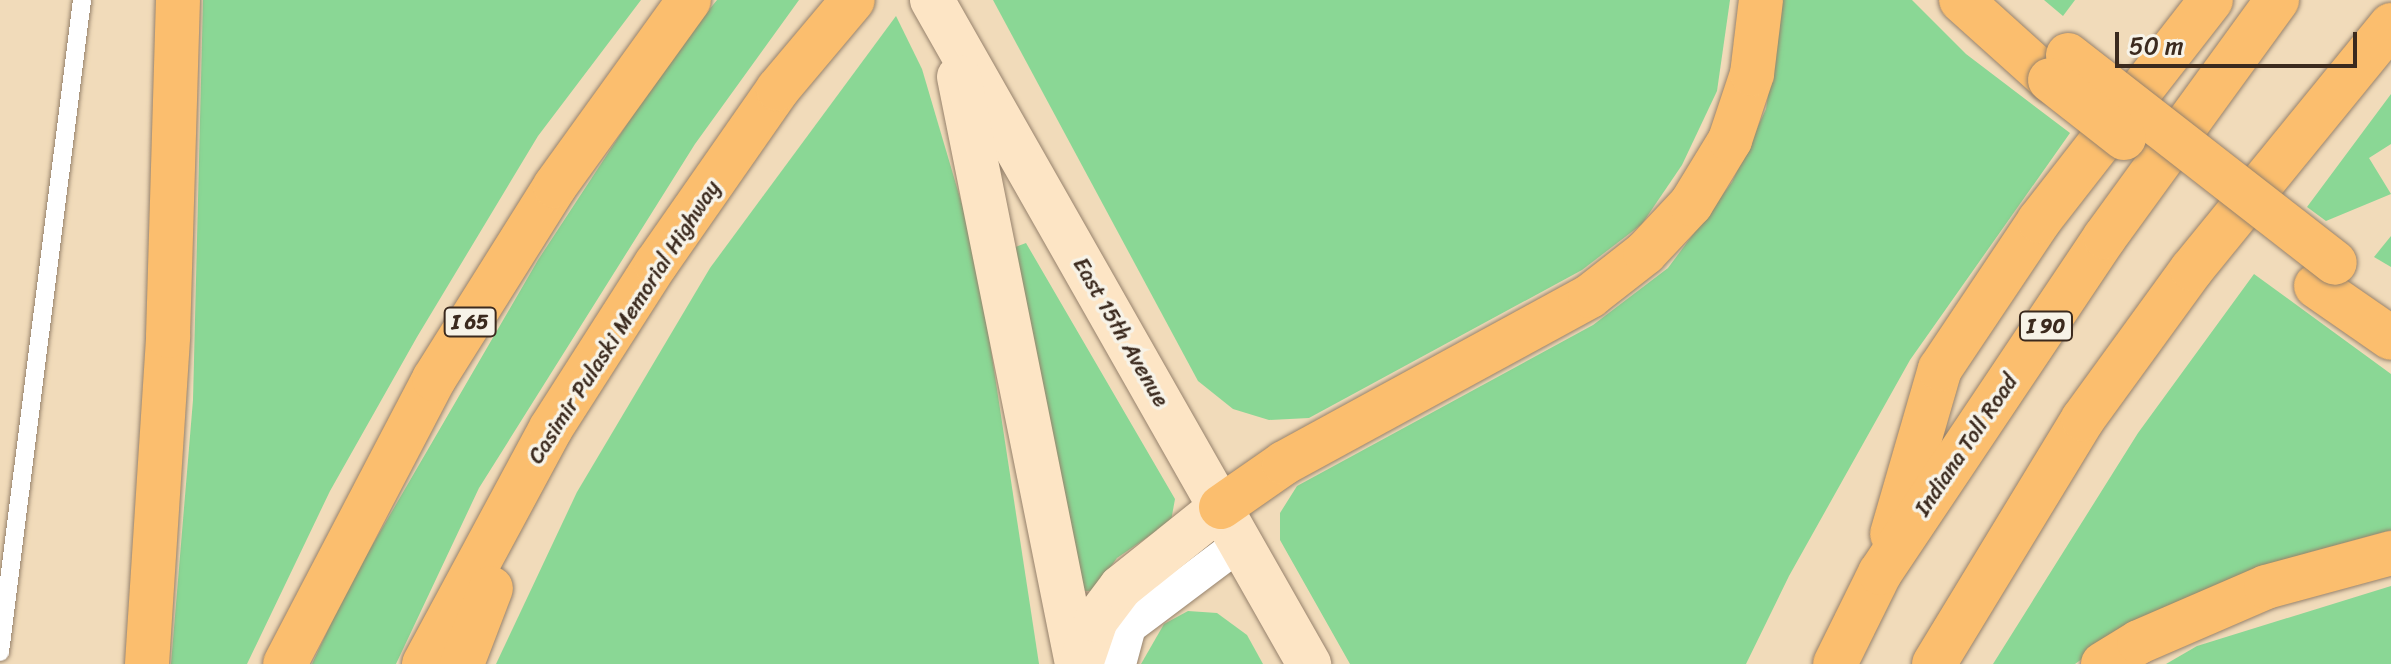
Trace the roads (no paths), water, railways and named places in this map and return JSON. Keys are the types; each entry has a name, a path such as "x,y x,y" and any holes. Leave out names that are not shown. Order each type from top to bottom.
{"highway":[{"path":"147,664 168,336 178,0"},
{"name":"I 65","path":"285,664 434,379 555,186 689,0"},
{"name":"Casimir Pulaski Memorial Highway","path":"424,664 551,428 778,89 853,0"},
{"path":"1231,525 1284,463 1590,296 1645,253 1691,204 1730,140 1752,74 1761,0"},
{"path":"1961,0 2059,68 2325,274 2391,338"},
{"path":"2002,0 2059,68"},
{"path":"1880,573 1940,369 2039,221 2211,0"},
{"name":"Indiana Toll Road","path":"1835,664 1880,573 2105,237 2277,0"},
{"path":"1934,664 2092,406 2192,269 2391,25"},
{"path":"2325,274 2391,302"},
{"path":"462,664 551,428"},
{"path":"2103,664 2139,642 2266,587 2391,553"}],"street":[{"name":"East 15th Avenue","path":"940,16 1309,664"},
{"path":"940,16 988,202 1079,664"},
{"path":"1079,664 1096,620 1121,587 1231,525"},
{"path":"1119,664 1129,627 1231,525"}],"lane":[{"path":"0,652 82,0"}]}
